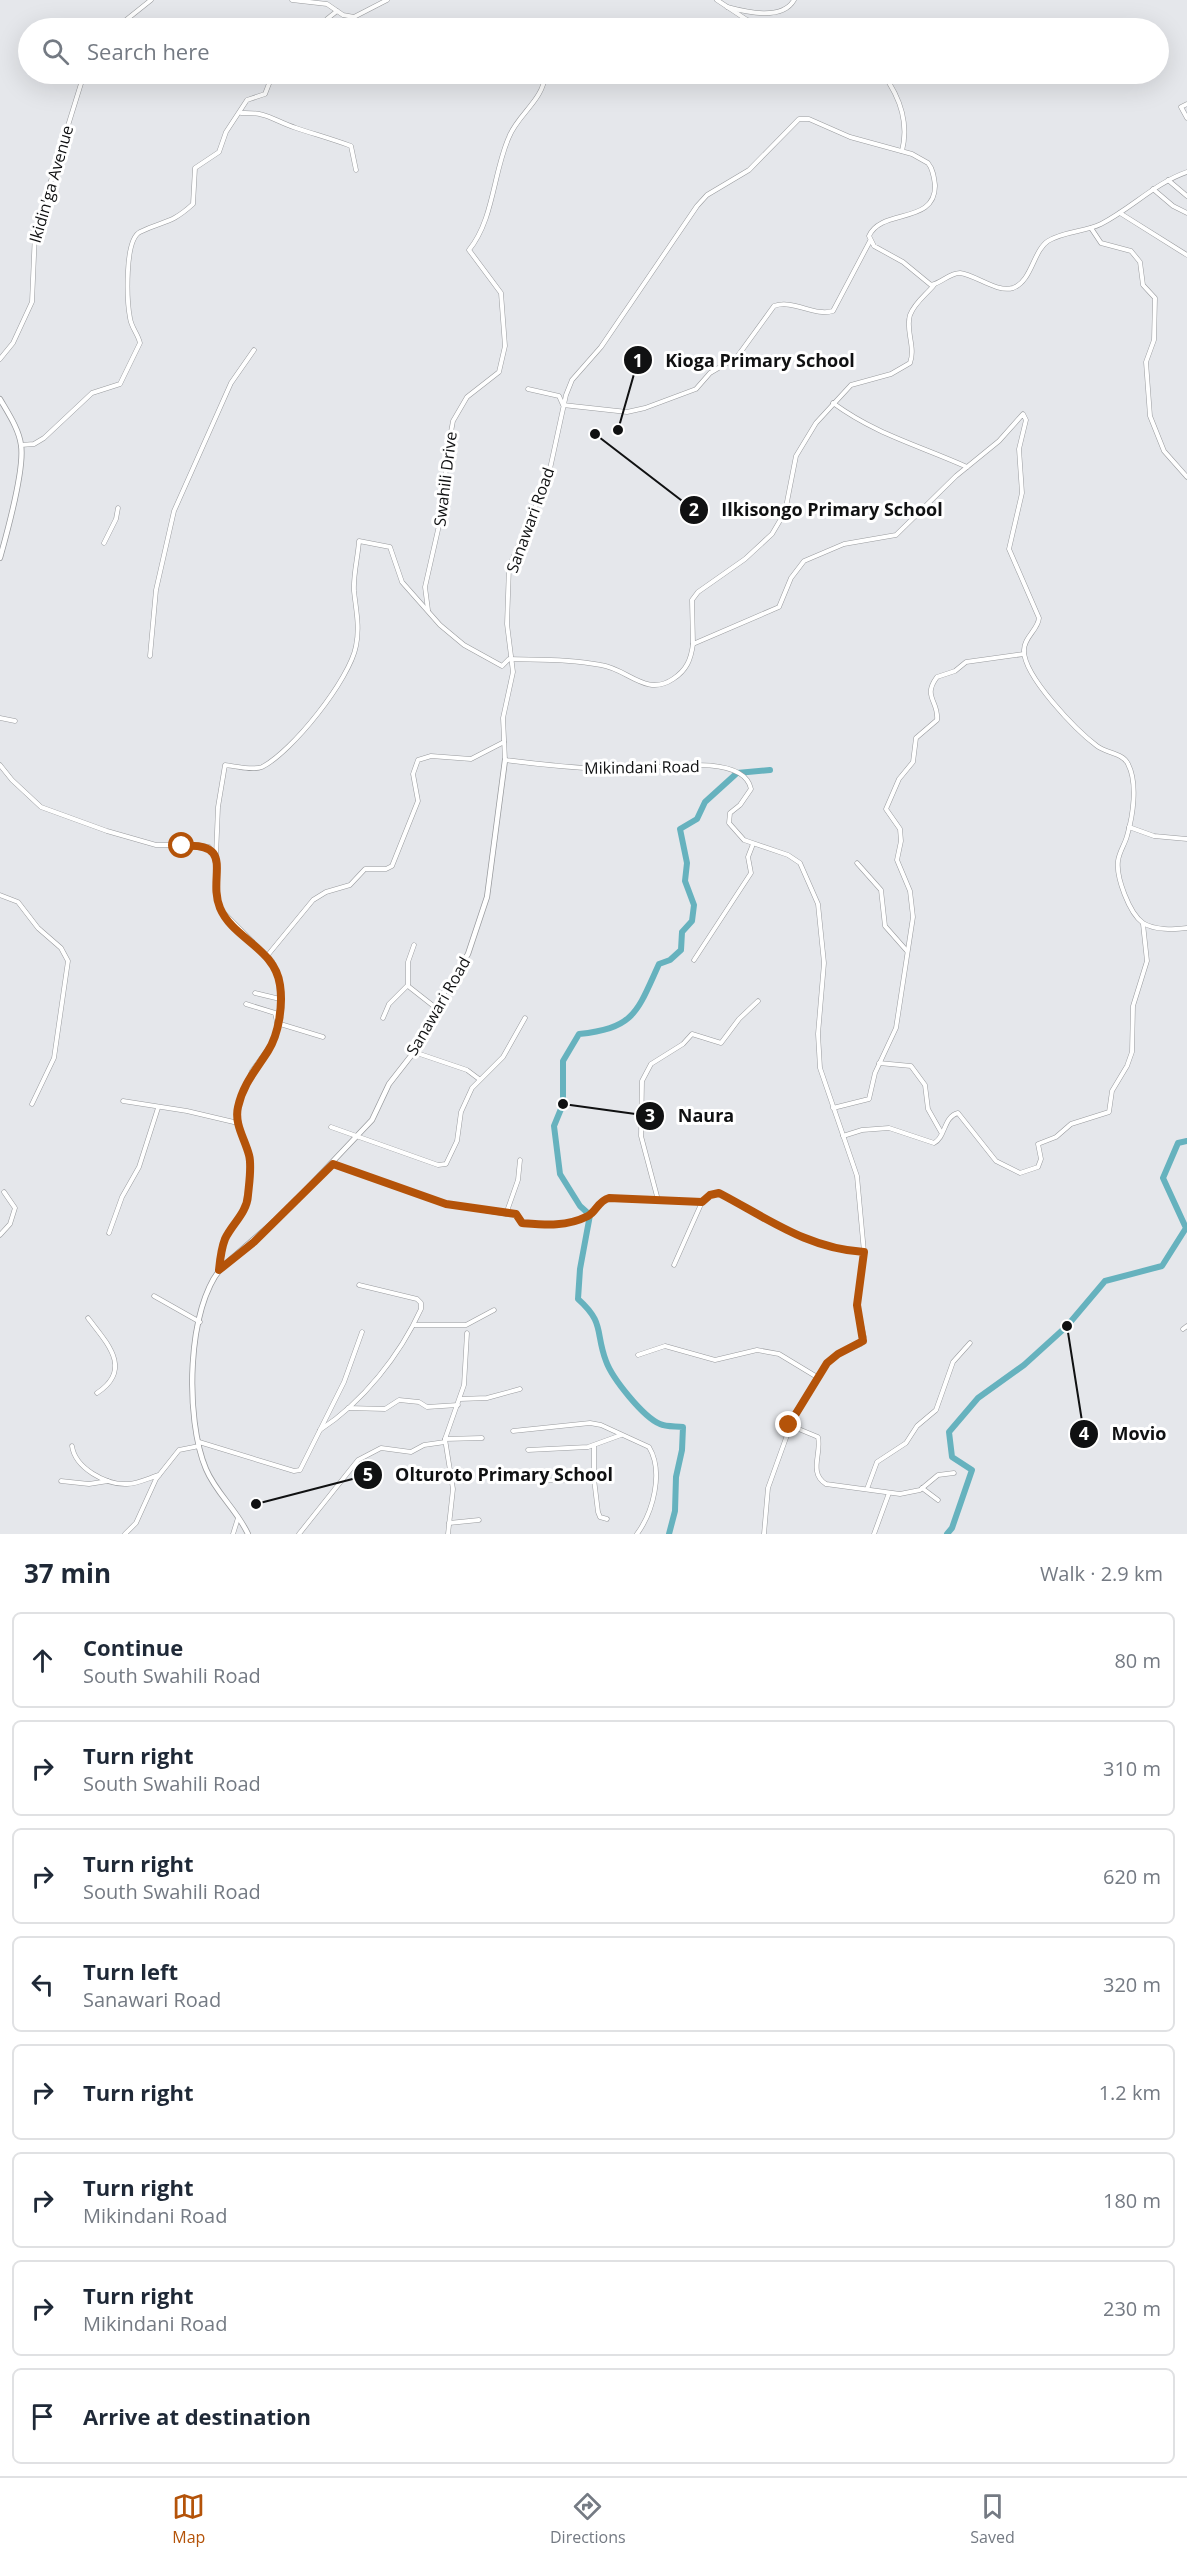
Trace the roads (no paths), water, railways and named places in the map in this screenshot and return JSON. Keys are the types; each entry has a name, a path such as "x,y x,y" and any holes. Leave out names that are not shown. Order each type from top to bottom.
{"street":[{"path":"129,18 152,0"},
{"path":"292,0 322,3 346,16 358,16 387,0"},
{"path":"717,0 744,18"},
{"path":"727,7 752,12 775,12 789,7 794,0"},
{"path":"328,18 337,11"},
{"name":"Ikidin'ga Avenue","path":"0,359 13,343 32,302 34,232 81,84"},
{"path":"21,445 41,441 88,395 114,388 124,380 140,344 129,310 128,273 134,239 140,232 176,219 193,204 194,169 219,152 226,132 241,113 247,100 265,94 269,84"},
{"name":"Swahili Drive","path":"428,610 425,587 445,499 446,463 453,421 467,397 499,372 505,346 501,293 469,250 482,230 509,136 542,89 543,84"},
{"path":"888,84 901,107 904,126 902,151"},
{"path":"1187,104 1181,107 1187,118"},
{"path":"241,113 264,113 293,127 328,136 351,146 354,151 356,171"},
{"name":"Sanawari Road","path":"248,1534 208,1473 199,1444 191,1393 200,1322 207,1291 219,1270 254,1242 333,1164 372,1120 389,1084 414,1052 436,1008 468,954 487,897 506,760 503,718 513,672 509,659 507,624 509,567 549,478 563,405 572,380 601,347 697,206 707,195 749,170 794,123 802,119 809,119 850,136 902,151 923,159 931,168 935,183 933,197 926,208 878,226 871,232 870,241"},
{"path":"219,1270 225,1239 246,1207 248,1196 250,1159 238,1124 237,1109 252,1071 267,1052 277,1023 280,999 280,985 272,961 221,910 217,898 218,807 225,765 260,768 296,740 334,690 356,647 358,612 354,590 359,541 390,548 402,582 440,625 464,645 502,666 509,659 575,660 609,666 638,682 653,686 668,683 687,666 693,644 692,600 698,592 745,559 772,534 784,516 792,469 799,450 833,403 853,383 891,374 910,363 912,353 910,315 919,300 934,285 958,273 1003,288 1013,288 1021,283 1046,243 1091,228 1120,213 1168,180 1187,172"},
{"path":"1168,180 1187,196"},
{"path":"1153,189 1173,206 1187,213"},
{"path":"1120,213 1187,255"},
{"path":"1091,228 1101,243 1128,249 1135,255 1140,262 1143,285 1155,298 1154,340 1146,362 1150,416 1164,451 1187,477"},
{"path":"528,389 559,396 563,405 627,412 645,408 696,389 710,373 737,357 774,306 799,307 825,313 833,311 870,241 934,285"},
{"path":"150,656 156,590 174,511 231,382 254,350"},
{"path":"0,399 12,420 21,445 19,473 0,558"},
{"path":"833,403 858,421 886,436 914,444 967,467"},
{"path":"693,644 779,607 790,578 804,561 814,555 851,542 883,539 896,534 967,467 999,441 1018,417 1025,414 1026,420 1019,449 1022,493 1009,549 1039,618 1039,623 1025,643 1024,654 1031,671 1061,713 1097,746 1122,757 1129,765 1132,802 1129,827 1118,860 1118,877 1137,916 1143,923 1147,961 1132,1006 1132,1052 1127,1066 1114,1086 1108,1114 1071,1124 1056,1137 1038,1144 1041,1164 1035,1169 1020,1173 996,1161 958,1113 949,1118 940,1139 931,1143 908,1132 889,1128 862,1130 843,1136"},
{"path":"104,543 116,519 118,508"},
{"path":"833,1108 868,1100 879,1063 896,1028 913,917 912,899 898,863 900,829 886,809 898,779 913,762 916,738 936,721 938,713 930,696 932,686 937,676 955,671 966,662 1024,654"},
{"path":"0,718 15,721"},
{"path":"267,956 317,897 348,886 365,869 386,869 392,866 418,801 413,770 418,760 431,756 471,759 504,742"},
{"name":"Mikindani Road","path":"506,760 582,769 620,770 687,764 735,772 747,779 751,789 740,805 730,813 729,823 744,840 788,855 800,863 818,904 824,963 820,1068 857,1176 864,1252 857,1305 863,1341 831,1358 789,1425 768,1488 764,1534"},
{"path":"0,765 12,780 41,807 156,846 198,845 209,848 216,856"},
{"path":"1129,827 1154,836 1187,839"},
{"path":"694,960 750,876 752,871 748,857 753,844"},
{"path":"856,863 880,890 885,926 907,951"},
{"path":"0,895 18,902 38,927 61,948 68,961 54,1058 32,1104"},
{"path":"1143,923 1170,929 1187,928"},
{"path":"383,1017 389,1004 408,986 408,962 414,945"},
{"path":"408,986 436,1008"},
{"path":"255,993 280,999"},
{"path":"658,1200 640,1129 643,1078 651,1064 683,1044 692,1034 721,1043 739,1018 758,1001"},
{"path":"246,1004 275,1013 277,1023"},
{"path":"331,1127 438,1165 446,1164 457,1141 460,1112 479,1079 503,1057 525,1018"},
{"path":"277,1023 323,1036"},
{"path":"414,1052 467,1070 479,1079"},
{"path":"879,1063 911,1066 925,1085 928,1109 942,1133"},
{"path":"123,1101 187,1111 238,1124"},
{"path":"109,1233 122,1197 139,1167 158,1108"},
{"path":"506,1214 518,1180 520,1160"},
{"path":"333,1164 446,1204 518,1215 522,1223 566,1225 590,1215 598,1203 609,1198 702,1202"},
{"path":"0,1235 10,1224 15,1208 4,1192"},
{"path":"674,1265 702,1202 710,1195 719,1193 802,1239 838,1250 864,1252"},
{"path":"320,1431 348,1408 372,1383 414,1325 421,1309 420,1301 359,1285"},
{"path":"154,1296 200,1322"},
{"path":"414,1325 466,1325 494,1310"},
{"path":"88,1318 111,1347 115,1362 110,1381 97,1393"},
{"path":"125,1534 136,1523 160,1475 180,1449 199,1444 298,1470 302,1468 344,1382 362,1332"},
{"path":"448,1534 453,1489 445,1440 465,1378 467,1333"},
{"path":"867,1489 877,1462 906,1443 917,1426 936,1410 953,1362 970,1343"},
{"path":"638,1355 664,1346 715,1360 757,1350 779,1354 817,1377"},
{"path":"460,1399 487,1398 520,1389"},
{"path":"348,1408 385,1409 399,1400 418,1402 427,1407 458,1405"},
{"path":"513,1431 590,1423 644,1444 652,1456 654,1493 649,1514 637,1534"},
{"path":"789,1425 818,1437 816,1465 823,1482 846,1488 908,1493 922,1488 934,1476 954,1473"},
{"path":"528,1450 594,1446 621,1435"},
{"path":"299,1534 358,1460 381,1448 411,1452 423,1445 445,1440 482,1438"},
{"path":"72,1446 74,1455 83,1466 115,1484 130,1484 160,1475"},
{"path":"594,1446 594,1479 600,1516 607,1519"},
{"path":"528,1481 594,1479"},
{"path":"61,1481 89,1484 109,1481"},
{"path":"922,1488 938,1500"},
{"path":"874,1534 889,1493"},
{"path":"233,1534 238,1517"},
{"path":"449,1523 479,1520"}],"waterway":[{"path":"669,1534 675,1511 676,1477 682,1450 683,1427 668,1426 653,1420 629,1396 609,1368 596,1322 587,1307 578,1299 580,1269 590,1215 580,1206 560,1174 554,1126 563,1104 563,1061 579,1034 612,1027 632,1015 639,1006 659,964 670,960 681,950 682,932 692,921 694,905 685,881 687,863 680,829 697,819 705,802 737,773 770,770"},
{"path":"947,1534 952,1528 972,1470 952,1457 949,1432 978,1398 1024,1365 1067,1326 1105,1281 1162,1266 1186,1228 1163,1178 1178,1143 1187,1141"}],"place":[{"name":"Kioga Primary School","path":"618,430"},
{"name":"Ilkisongo Primary School","path":"595,434"},
{"name":"Naura","path":"563,1104"},
{"name":"Movio","path":"1067,1326"},
{"name":"Olturoto Primary School","path":"256,1504"}]}
